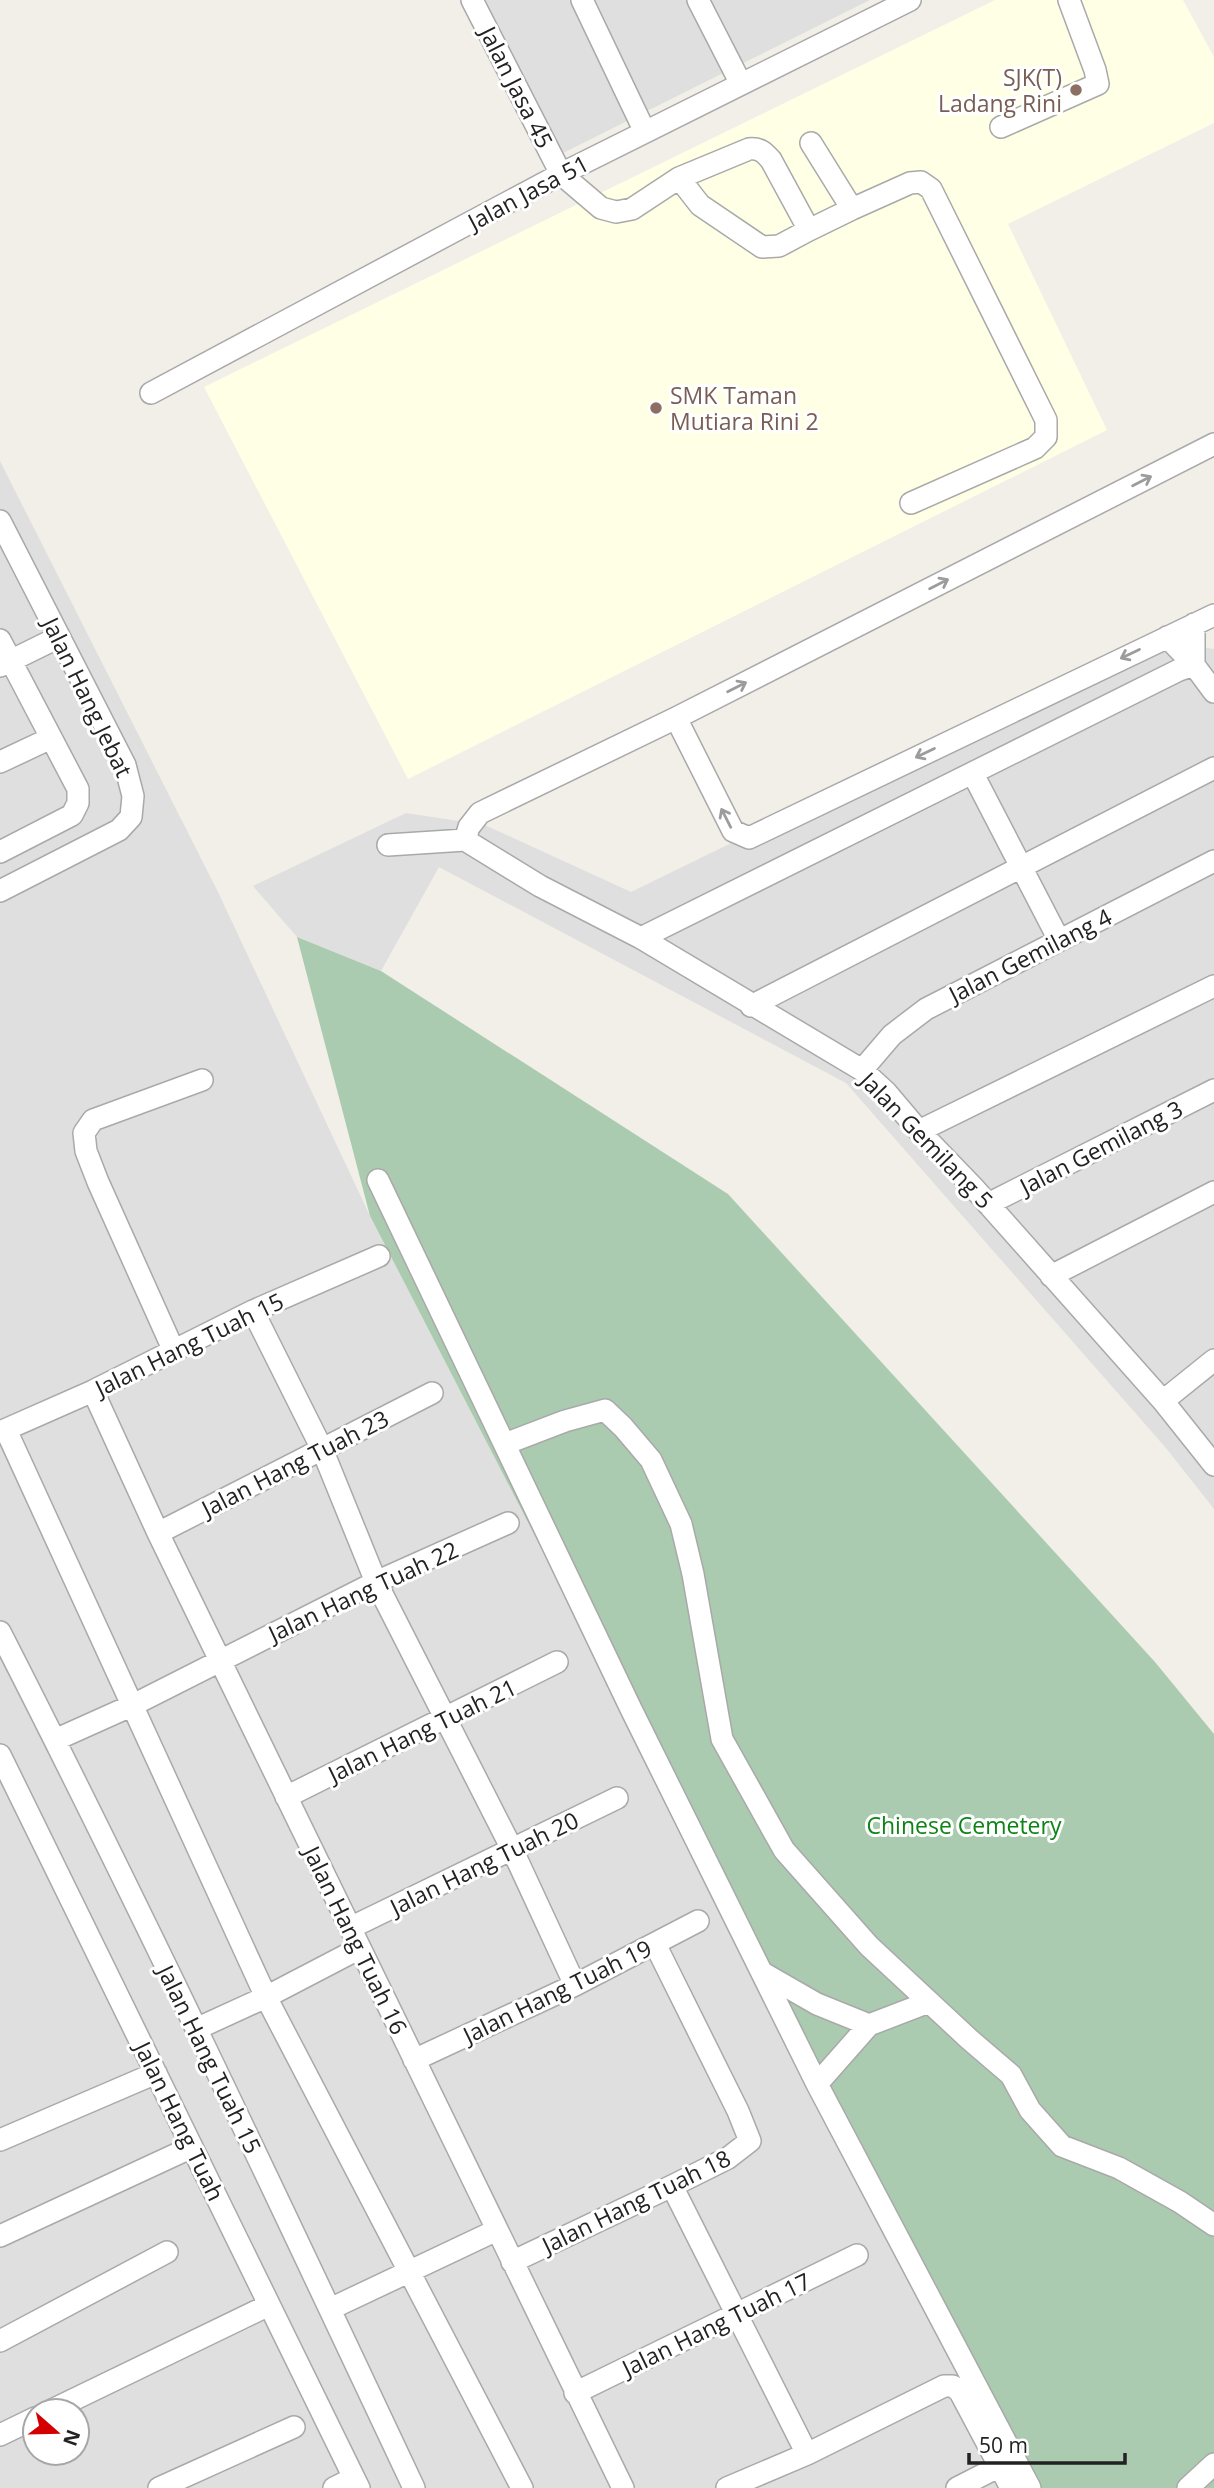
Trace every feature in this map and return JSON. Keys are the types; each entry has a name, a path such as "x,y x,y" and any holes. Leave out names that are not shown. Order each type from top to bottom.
{"street":[{"name":"Jalan Jasa 45","path":"472,0 561,174"},
{"path":"582,0 645,132"},
{"path":"698,0 741,84"},
{"name":"Jalan Jasa 51","path":"151,393 561,174 910,0"},
{"path":"1001,127 1098,84 1069,0"},
{"path":"811,143 852,209"},
{"path":"561,174 601,208 616,212 632,209 679,178 757,148 765,152 771,160 810,230"},
{"path":"679,178 700,205 762,247 779,246 909,183 921,183 931,189 1045,420 1046,437 1035,448 911,503"},
{"path":"388,845 465,840 469,827 480,813 676,718 1214,444"},
{"name":"Jalan Hang Jebat","path":"0,521 125,765 133,796 131,817 119,830 0,891"},
{"path":"676,718 733,831 749,838 1214,615"},
{"path":"1194,624 1194,665"},
{"path":"5,664 59,637"},
{"path":"1167,637 1194,665 1214,692"},
{"path":"0,640 5,664 51,738 78,789 78,803 72,815 0,852"},
{"path":"641,939 1194,665"},
{"path":"0,762 51,738"},
{"path":"751,1006 1214,768"},
{"path":"972,774 1059,940"},
{"name":"Jalan Gemilang 5","path":"465,840 540,886 641,939 862,1070 886,1092 988,1204 1163,1401 1214,1465"},
{"name":"Jalan Gemilang 4","path":"862,1070 892,1035 926,1009 1214,861"},
{"path":"919,1131 1214,986"},
{"path":"173,1349 97,1182 86,1151 84,1133 93,1120 202,1080"},
{"name":"Jalan Gemilang 3","path":"988,1204 1214,1090"},
{"path":"378,1180 631,1709 817,2084 1030,2488"},
{"path":"1051,1276 1214,1192"},
{"name":"Jalan Hang Tuah 15","path":"3,1431 93,1391 253,1311 379,1256"},
{"path":"253,1311 322,1449 376,1582 512,1849 575,1985"},
{"path":"1163,1401 1214,1360"},
{"name":"Jalan Hang Tuah 16","path":"93,1391 219,1660 623,2488"},
{"name":"Jalan Hang Tuah 23","path":"158,1533 432,1393"},
{"path":"505,1444 565,1420 605,1410 623,1427 651,1460 681,1524 693,1574 722,1739 784,1850 869,1945 1011,2075 1030,2110 1062,2146 1119,2168 1180,2202 1214,2225"},
{"path":"3,1431 266,1997 522,2488"},
{"name":"Jalan Hang Tuah 22","path":"55,1740 133,1706 376,1582 508,1523"},
{"name":"Jalan Hang Tuah 15","path":"0,1632 196,2029 414,2488"},
{"name":"Jalan Hang Tuah 21","path":"286,1797 557,1662"},
{"name":"Jalan Hang Tuah","path":"0,1755 357,2483"},
{"name":"Jalan Hang Tuah 20","path":"350,1928 617,1798"},
{"name":"Jalan Hang Tuah 19","path":"414,2060 575,1985 698,1921"},
{"name":"Jalan Hang Tuah 18","path":"512,2262 728,2158 750,2141 738,2111 655,1944"},
{"path":"196,2029 266,1997 360,1948"},
{"path":"763,1973 817,2004 869,2025"},
{"path":"817,2084 869,2025 929,2002"},
{"path":"0,2140 156,2073"},
{"path":"0,2236 192,2147"},
{"path":"672,2186 807,2454"},
{"path":"330,2309 497,2230"},
{"path":"0,2340 167,2252"},
{"name":"Jalan Hang Tuah 17","path":"575,2393 857,2255"},
{"path":"79,2397 269,2305"},
{"path":"727,2488 748,2484 944,2386 953,2386 960,2392 1011,2488"},
{"path":"0,2435 21,2425"},
{"path":"159,2488 294,2427"},
{"path":"1188,2488 1214,2464"},
{"path":"957,2488 1000,2466"},
{"path":"334,2488 357,2483"}],"shaded area":[{"path":"484,0 870,0 561,154"},
{"name":"SMK Taman Mutiara Rini 2","path":"995,0 1183,0 1214,57 1214,123 1008,224 1107,430 408,779 204,387"},
{"path":"0,461 218,892 370,1216 1026,2488 0,2488"},
{"path":"1163,641 1214,649 1214,1509 1166,1448 846,1083 439,867 381,971 297,937 253,886 406,813 485,825 631,892 1122,652"}],"green space":[{"name":"Chinese Cemetery","path":"297,937 381,971 728,1194 1155,1662 1214,1734 1214,2488 1026,2488 370,1216"}],"place":[{"name":"SJK(T) Ladang Rini","path":"1076,90"},
{"name":"SMK Taman Mutiara Rini 2","path":"656,408"}]}
